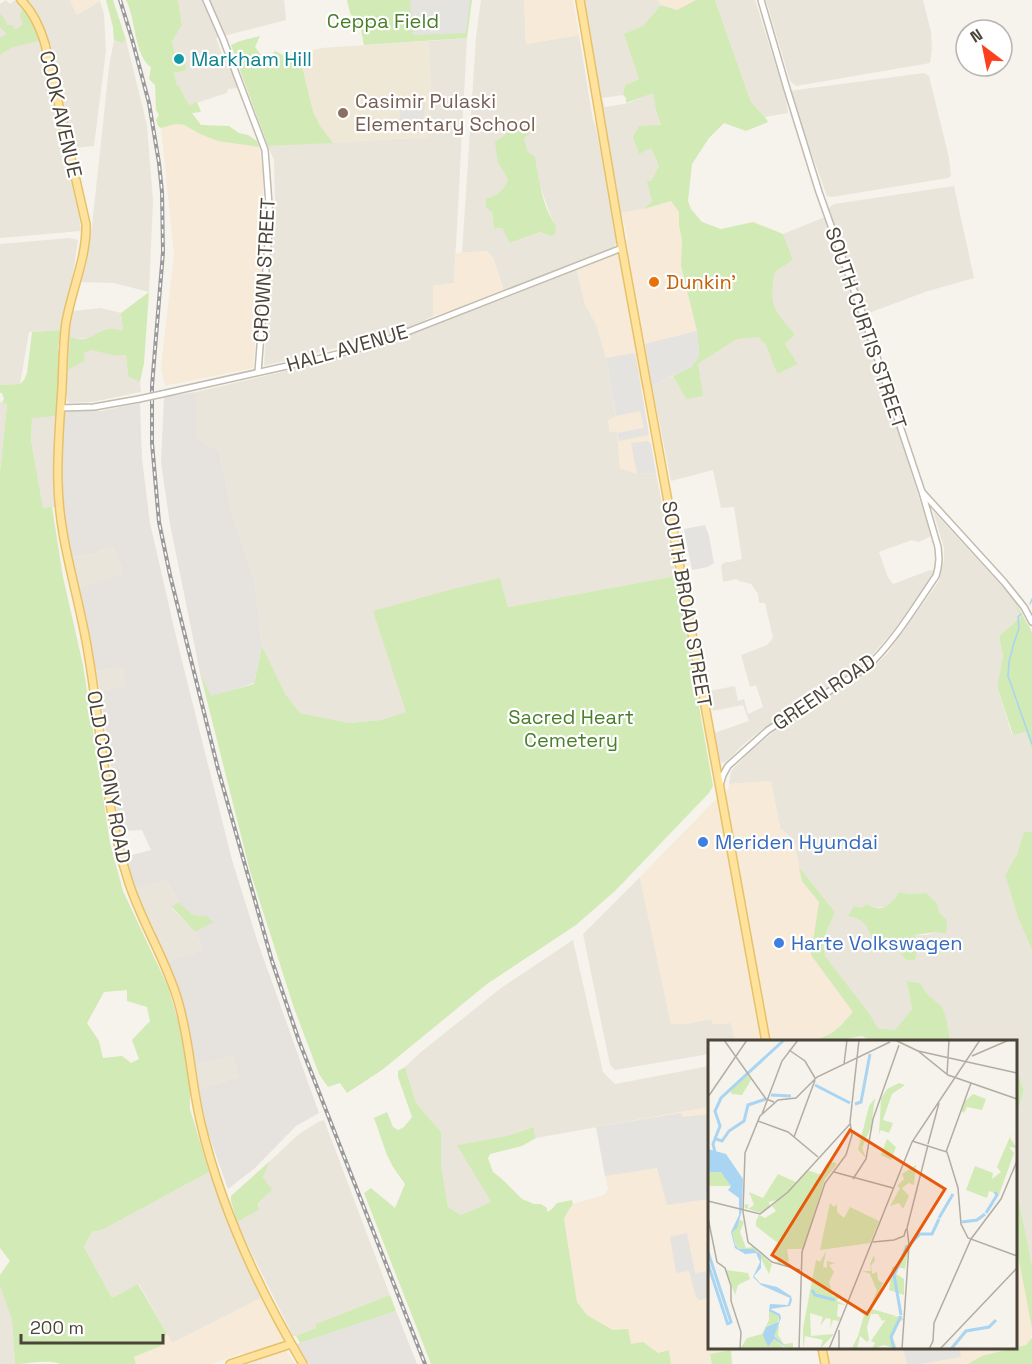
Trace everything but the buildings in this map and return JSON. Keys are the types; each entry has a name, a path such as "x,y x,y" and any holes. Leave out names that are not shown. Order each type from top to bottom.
{"main road":[{"name":"COOK AVENUE","path":"21,0 38,23 45,44 85,214 87,234"},
{"name":"SOUTH BROAD STREET","path":"580,0 622,248 766,1040"},
{"name":"OLD COLONY ROAD","path":"87,234 66,325 58,483 61,523 85,635 114,822 133,896 169,973 179,1004 201,1122 218,1181 246,1251 303,1364"},
{"path":"230,1364 291,1344"},
{"path":"822,1349 825,1364"}],"street":[{"name":"CROWN STREET","path":"206,0 266,150 270,218 258,372"},
{"name":"SOUTH CURTIS STREET","path":"761,0 819,192 922,492 1004,582 1032,622"},
{"name":"HALL AVENUE","path":"60,408 94,407 139,399 379,343 622,248"},
{"name":"GREEN ROAD","path":"720,784 728,766 768,730 874,661 885,649 936,576 939,559 938,547 922,492"}],"shaded area":[{"path":"6,0 10,4 17,0 27,12 40,38 81,231 0,238 0,4"},
{"path":"27,0 70,0 77,15 100,1 104,14 106,51 94,146 74,148 55,71 39,20"},
{"path":"70,0 100,0 100,1 77,15"},
{"path":"178,0 284,0 286,20 216,38 238,88 228,89 227,93 190,105 177,85 174,73 186,69 177,62 172,42 182,25"},
{"path":"410,0 470,0 466,33 413,35"},
{"path":"481,0 524,0 526,44 579,35 617,242 613,248 504,291 493,258 487,251 462,253 476,37","holes":["520,124 538,127 524,138 528,152 535,156 539,183 555,224 550,236 540,232 511,243 502,228 494,228 492,212 496,196 502,191 508,179 498,163"]},
{"path":"524,0 573,0 579,35 526,44"},
{"path":"583,0 658,0 661,5 643,26 639,79 625,85 623,95 602,98 605,107 629,103 653,92 661,126 651,148 659,166 651,181 652,201 644,209 621,213"},
{"path":"658,0 696,0 677,10 661,5"},
{"path":"715,0 755,0 785,96 788,113 765,117 751,102"},
{"path":"766,0 923,0 931,32 930,63 796,86 790,81"},
{"path":"467,38 454,283 434,286 433,316 416,325 376,338 264,366 275,200 274,160 268,146 429,137 431,89 428,41"},
{"path":"114,40 120,43 126,40 147,125 153,201 149,292 114,283 81,282 92,226"},
{"name":"Casimir Pulaski Elementary School","path":"428,41 431,89 429,137 268,146 240,71 321,48"},
{"path":"924,73 929,76 949,158 951,176 827,196 789,91"},
{"path":"401,102 425,103 423,133 400,132"},
{"path":"176,124 184,125 216,140 259,147 263,175 264,236 253,368 165,386 161,367 174,254 161,128"},
{"path":"954,186 974,278 925,292 869,313 863,309 828,209 834,204"},
{"path":"671,201 679,211 682,241 681,266 697,331 699,353 691,367 652,386 641,388 656,473 637,474 620,468 617,431 610,432 608,420 616,416 606,358 597,326 585,304 577,270 614,255 628,239 621,213"},
{"path":"825,217 868,336 931,536 919,542 912,540 879,552 893,584 930,570 934,571 928,583 893,631 862,667 765,727 722,763 719,759 714,733 749,721 743,705 713,711 709,691 735,686 738,701 744,699 748,714 763,707 756,685 750,687 741,655 767,645 773,638 765,603 759,603 758,594 751,584 736,579 723,582 722,564 742,559 734,507 721,508 713,470 671,481 652,386 673,376 686,399 698,364 737,339 758,337 766,345 777,374 798,364 785,344 795,334 780,318 772,303 772,284 775,272 793,260 783,234"},
{"path":"69,238 78,240 61,330 29,332 20,384 0,385 0,244"},
{"path":"487,251 493,258 504,291 433,316 433,286 454,283 456,253"},
{"path":"576,267 585,304 597,326 606,358 616,418 608,420 610,432 617,431 620,468 637,474 656,473 676,576 508,607 500,579 406,712 381,720 349,723 300,713 286,695 262,646 254,579 231,509 219,451 196,438 196,392 320,363 403,338"},
{"path":"101,308 121,313 123,331 109,329 90,338 75,339 68,370 85,361 84,353 92,349 116,356 126,355 128,375 140,382 141,392 92,402 69,403 66,391 68,333 73,311"},
{"path":"697,331 698,359 691,367 652,386 645,344"},
{"path":"635,353 649,435 619,441 617,433 644,428 640,411 616,416 606,358"},
{"path":"196,392 196,438 219,451 231,509 254,579 262,646 254,683 211,697 200,673 170,524 161,463 164,397"},
{"path":"0,402 7,403 0,472"},
{"path":"140,403 142,459 150,523 232,860 258,943 319,1113 296,1126 255,1168 228,1189 207,1130 199,1089 239,1077 233,1055 194,1066 189,1026 179,991 167,962 203,950 195,932 213,922 206,916 193,915 179,902 167,880 135,889 124,857 151,850 142,830 120,831 100,691 126,686 123,667 96,671 87,620 78,589 123,574 113,546 93,554 71,557 63,517 63,410 101,411"},
{"path":"58,416 55,507 43,509 31,440 32,417"},
{"path":"648,441 651,444 656,473 637,474 631,443"},
{"path":"933,511 1013,598 1021,617 999,636 1003,656 997,686 1012,735 1026,732 1032,751 1032,832 1024,832 1017,854 1005,875 1018,918 1032,950 1032,1265 1017,1192 1017,1114 1024,1090 1017,1072 1017,1040 950,1040 947,1021 941,1007 927,994 920,983 908,981 912,1009 895,1030 878,1028 825,956 823,940 835,912 799,867 795,845 780,828 771,781 729,784 731,771 751,750 780,727 868,672 887,654 939,581 944,548","holes":["899,892 926,893 937,903 939,912 946,919 946,934 936,932 915,935 918,947 901,954 899,945 890,938 881,938 872,934 857,918 872,908 886,907 891,904"]},
{"path":"705,525 714,563 708,567 692,570 684,529"},
{"path":"113,546 123,575 78,589 71,557 93,554"},
{"path":"123,667 127,686 100,691 96,671"},
{"path":"771,781 780,828 795,845 802,881 819,902 812,955 854,1012 836,1030 824,1038 735,1040 731,1023 713,1024 711,1019 687,1024 671,1024 640,877 712,803 728,790 729,784"},
{"path":"640,877 671,1024 711,1019 713,1024 731,1023 735,1040 708,1040 708,1054 615,1070 610,1065 583,934"},
{"path":"167,880 179,902 172,908 195,932 203,950 167,962 135,889"},
{"path":"573,940 603,1072 615,1084 708,1066 708,1107 536,1138 532,1127 507,1136 458,1145 491,1202 461,1215 448,1207 441,1164 441,1132 416,1103 405,1067 501,988"},
{"path":"233,1055 239,1077 199,1089 194,1066"},
{"path":"708,1107 708,1349 742,1349 710,1354 712,1364 671,1364 669,1350 658,1353 631,1344 587,1315 577,1302 564,1219 573,1204 604,1195 608,1189 596,1127"},
{"path":"681,1113 683,1117 708,1114 708,1199 667,1205 657,1168 605,1176 596,1127"},
{"path":"324,1120 390,1295 293,1336 237,1222 257,1211 260,1201 271,1190 263,1177 270,1161 299,1134"},
{"path":"209,1172 263,1297 172,1343 139,1284 112,1298 84,1247 92,1232 102,1230"},
{"path":"687,1233 695,1273 708,1271 708,1298 699,1300 696,1297 689,1271 676,1273 670,1237"},
{"path":"1017,1249 1032,1329 1031,1340 1026,1345 1017,1348"},
{"path":"0,1286 12,1319 15,1364 0,1364"},
{"path":"263,1297 283,1336 287,1352 295,1364 250,1364 243,1353 212,1364 136,1364 134,1357 161,1346 162,1339 167,1334 172,1343"},
{"path":"396,1311 417,1364 309,1364 297,1344"},
{"path":"828,1349 1014,1349 968,1364 830,1364"},
{"path":"903,1349 960,1349 961,1357 907,1364"}],"green space":[{"path":"17,0 34,23 41,40 11,48 0,55 0,38 7,34 0,27 0,14 7,25 12,25 16,30 23,24 20,16 22,8 15,1"},
{"path":"106,0 113,0 126,40 121,43 114,40"},
{"path":"126,0 178,0 182,25 172,42 177,62 185,61 186,70 174,73 177,85 190,105 197,102 201,112 192,113 201,125 229,126 257,141 259,147 218,141 184,125 176,124 161,128 158,126 156,120 159,115 156,110 155,85 149,79 151,67 141,55"},
{"name":"Ceppa Field","path":"347,0 472,0 467,38 364,45 361,30 350,13"},
{"path":"696,0 715,0 751,102 768,122 746,131 724,123 709,138 692,164 688,201 691,209 702,222 721,229 753,222 783,234 793,260 775,272 772,292 774,307 795,334 785,344 798,364 777,374 766,345 758,337 737,339 698,364 703,396 686,399 673,376 691,367 699,353 697,331 681,266 682,241 679,212 671,201 644,209 652,201 647,181 651,181 659,166 651,148 639,154 633,137 639,126 661,125 653,93 626,103 623,95 625,85 639,79 624,34 643,26 661,5 677,10"},
{"path":"260,36 255,47 261,55 271,56 275,51 285,56 299,54 313,112 333,143 268,146 231,45"},
{"path":"520,124 539,127 524,138 528,152 535,156 544,202 556,225 555,235 550,236 540,232 510,243 502,228 494,228 492,212 486,207 486,199 500,192 508,179 498,163 495,142"},
{"path":"149,292 144,363 140,382 128,376 126,355 116,356 92,350 84,353 85,361 68,370 70,337 86,339 110,329 123,331 121,313"},
{"path":"61,330 58,348 60,355 57,416 32,418 31,440 43,508 52,507 63,577 83,665 110,843 123,891 168,987 179,1024 190,1086 190,1109 209,1172 102,1230 92,1232 84,1247 112,1298 138,1284 167,1334 162,1339 161,1346 134,1357 136,1364 44,1362 15,1364 12,1320 0,1286 0,1275 10,1261 0,1248 0,472 7,404 2,402 4,399 0,393 0,385 20,384 24,380 27,373 32,332","holes":["127,990 127,1001 147,1007 150,1021 132,1040 139,1059 131,1063 122,1056 103,1058 99,1041 87,1023 104,992"]},
{"name":"Sacred Heart Cemetery","path":"676,576 713,786 709,793 615,891 576,925 487,984 382,1070 347,1093 340,1083 328,1087 319,1074 294,1008 250,871 200,673 211,696 254,684 262,646 286,695 300,713 349,723 381,720 406,712 373,611 500,578 508,607"},
{"path":"1013,598 1032,632 1032,751 1026,732 1013,735 997,686 1003,656 999,636 1021,617"},
{"path":"1024,832 1032,832 1032,950 1018,918 1005,875 1017,854"},
{"path":"799,867 835,912 823,940 825,956 878,1028 895,1030 912,1009 907,981 920,983 927,994 942,1007 950,1040 869,1040 862,1036 840,1040 811,1040 833,1032 853,1012 811,955 819,902 802,881"},
{"path":"899,892 926,893 937,903 939,912 946,919 946,934 936,932 915,935 918,947 915,960 907,960 901,954 899,945 892,941 883,939 872,942 865,924 848,916 854,906 862,908 866,904 877,908 886,907"},
{"path":"179,902 193,915 206,916 214,922 195,932 172,907"},
{"path":"405,1067 416,1103 441,1132 441,1164 448,1207 461,1215 491,1202 457,1145 507,1136 533,1127 536,1138 522,1146 490,1154 488,1158 493,1172 522,1199 541,1204 547,1208 547,1212 557,1203 572,1200 573,1204 564,1219 577,1302 587,1315 613,1330 628,1329 631,1344 643,1342 658,1353 669,1350 671,1364 431,1364 364,1193 371,1188 395,1208 405,1184 387,1155 374,1118 387,1112 393,1127 398,1130 404,1127 412,1117 398,1077 398,1071"},
{"path":"1017,1072 1024,1090 1017,1114"},
{"path":"270,1161 263,1177 272,1190 260,1201 257,1211 237,1222 231,1196"},
{"path":"1017,1192 1032,1265 1032,1329 1017,1249"},
{"path":"390,1295 396,1311 300,1343 296,1336 316,1328 316,1324"},
{"path":"1032,1338 1032,1364 968,1364 982,1356 1026,1345"},
{"path":"731,1350 732,1364 712,1364 710,1354"}],"waterway":[{"path":"1030,604 1032,599"},
{"path":"1021,614 1018,617 1019,628 1009,662 1008,676 1032,744"}],"railway":[{"path":"120,0 149,103 162,192 163,252 152,386 152,443 159,522 170,575 218,769 272,961 299,1041 425,1364"}],"place":[{"name":"Markham Hill","path":"179,59"},
{"name":"Casimir Pulaski Elementary School","path":"343,113"},
{"name":"Dunkin'","path":"654,282"},
{"name":"Meriden Hyundai","path":"703,842"},
{"name":"Harte Volkswagen","path":"779,943"}]}
